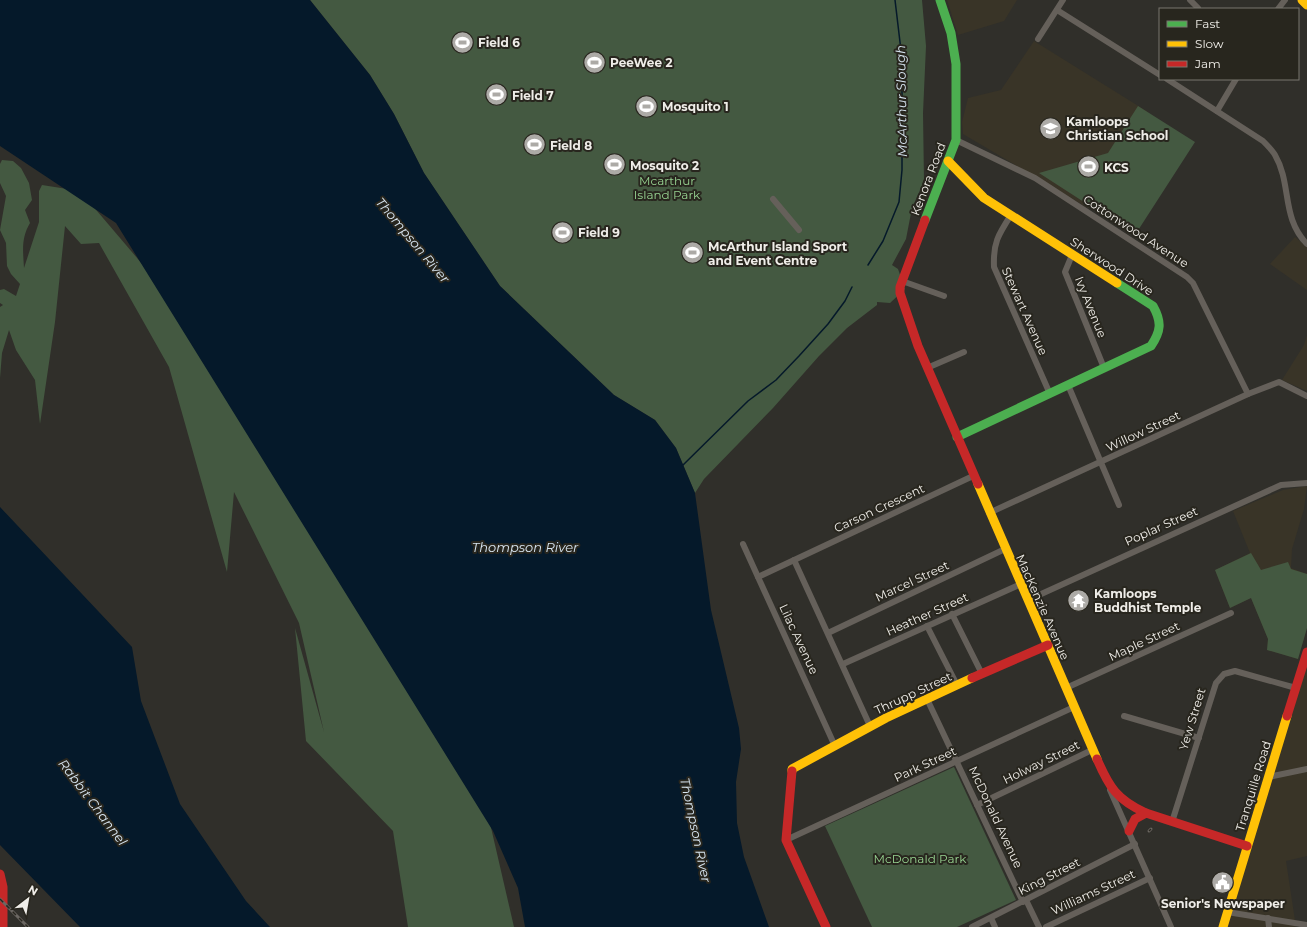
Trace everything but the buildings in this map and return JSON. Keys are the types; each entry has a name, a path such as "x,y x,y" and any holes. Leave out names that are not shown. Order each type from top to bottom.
{"street":[{"name":"Kenora Road","path":"900,293 902,281 956,140 956,64 950,33 940,0"},
{"path":"1038,40 1063,0"},
{"path":"1190,0 1198,8"},
{"path":"1279,8 1285,0"},
{"path":"1302,0 1307,5"},
{"path":"1057,10 1159,73"},
{"path":"1169,80 1218,110 1263,141 1274,153 1281,167 1292,224 1307,244"},
{"path":"1218,110 1235,80"},
{"name":"Cottonwood Avenue","path":"956,140 1034,178 1193,283 1248,394"},
{"name":"Sherwood Drive","path":"948,161 984,198 1153,306 1160,318 1161,328 1159,336 1151,346 957,437"},
{"path":"773,199 799,230"},
{"name":"Stewart Avenue","path":"1011,215 996,239 993,251 994,267 1050,394"},
{"name":"Ivy Avenue","path":"1072,255 1065,272 1104,368"},
{"path":"902,281 944,296"},
{"name":"MacKenzie Avenue","path":"900,293 928,368 973,476 1171,927"},
{"path":"928,368 964,352"},
{"name":"Willow Street","path":"989,513 1101,463 1248,394 1279,382 1307,396"},
{"path":"1068,385 1120,505"},
{"name":"Carson Crescent","path":"758,577 973,476"},
{"name":"Poplar Street","path":"1028,600 1281,485 1307,483"},
{"name":"Lilac Avenue","path":"743,544 834,744"},
{"name":"Marcel Street","path":"828,633 1005,549"},
{"path":"794,560 843,664 870,726"},
{"name":"Heather Street","path":"843,664 1021,584"},
{"name":"Maple Street","path":"1066,688 1231,613"},
{"path":"952,614 982,674"},
{"path":"927,626 957,685"},
{"name":"Thrupp Street","path":"786,840 792,769 834,744 870,726 957,685 1048,645"},
{"name":"Tranquille Road","path":"1222,927 1307,652"},
{"name":"Yew Street","path":"1172,822 1216,683 1224,674 1235,671 1296,688"},
{"name":"McDonald Avenue","path":"927,699 1024,901"},
{"name":"Park Street","path":"786,840 1074,707"},
{"path":"1124,716 1199,738"},
{"name":"Holway Street","path":"977,805 1092,750"},
{"path":"1268,777 1307,769"},
{"path":"1107,783 1120,799 1131,807 1247,846"},
{"path":"1129,831 1135,819 1146,813"},
{"path":"786,840 826,927"},
{"name":"King Street","path":"972,927 1135,844"},
{"path":"0,874 2,880 1,915 3,927"},
{"name":"Williams Street","path":"1046,927 1150,878"},
{"path":"1024,901 1039,927"},
{"path":"1227,912 1307,925"},
{"path":"991,918 995,927"},
{"path":"1268,918 1269,927"}],"shaded area":[{"path":"947,0 1017,0 1004,21 958,35"},
{"name":"Kamloops Christian School","path":"1034,41 1148,112 1088,208 963,134 962,122 968,98 1001,90"},
{"path":"1295,237 1307,247 1307,290 1270,264"},
{"path":"1307,335 1307,391 1282,380 1304,345"},
{"path":"1307,486 1304,509 1292,549 1291,568 1307,574 1307,628 1298,659 1267,650 1268,639 1251,598 1230,608 1215,570 1250,553 1233,511 1283,490"},
{"path":"1307,652 1307,856 1286,861 1296,927 1222,927"}],"green space":[{"name":"Mcarthur Island Park","path":"310,0 922,0 926,46 923,113 924,181 912,208 906,239 892,265 898,269 905,289 890,303 877,302 877,305 847,328 819,356 773,408 704,479 695,493 676,448 655,420 614,395 500,286 424,173 394,114 370,75"},
{"path":"1138,106 1195,142 1135,235 1039,173 1108,153"},
{"path":"2,160 13,161 21,168 29,183 32,200 25,210 30,223 24,239 24,268 39,222 39,191 42,185 80,191 166,292 468,728 514,927 408,927 393,831 306,741 295,628 324,732 299,623 234,492 227,572 169,367 99,243 81,244 65,226 55,322 40,424 35,380 16,350 9,330 2,353 0,378 0,307 3,305 0,303 0,290 4,289 16,296 20,284 11,274 7,266 6,243 0,230 6,196 0,183 0,164"},
{"path":"1251,553 1261,570 1288,562 1291,569 1307,574 1307,628 1298,659 1267,650 1268,639 1251,598 1230,608 1215,570"},
{"name":"McDonald Park","path":"954,767 1016,900 957,927 872,927 825,826"}],"water":[{"name":"Thompson River","path":"0,0 310,0 370,75 394,114 424,173 500,286 614,395 655,420 676,448 695,493 711,610 739,728 741,749 736,782 737,823 744,857 769,927 525,927 518,888 493,831 116,223 0,146"},
{"name":"Rabbit Channel","path":"0,507 132,647 141,701 180,804 246,901 270,927 80,927 0,845"}],"waterway":[{"name":"McArthur Slough","path":"868,265 883,241 899,202 902,170 902,59 895,0"},
{"path":"682,466 748,401 776,380 799,356 828,324 845,301 852,287"}],"railway":[{"path":"0,899 28,927"}],"traffic: fast":[{"path":"925,220 956,140 956,64 951,33 940,0"},
{"path":"957,437 1151,346 1157,336 1159,326 1158,317 1153,306 1117,283"}],"traffic: slow":[{"path":"1302,0 1307,5"},
{"path":"948,161 984,198 1117,283"},
{"path":"978,484 1097,759"},
{"path":"792,771 792,769 886,718 972,678"},
{"path":"1223,927 1287,716"}],"traffic: jam":[{"path":"925,220 900,287 900,293 918,346 978,484"},
{"path":"972,678 1048,645"},
{"path":"1287,716 1307,652"},
{"path":"1097,759 1115,792 1136,808 1146,813 1247,846"},
{"path":"792,771 786,840 826,927"},
{"path":"1129,831 1135,819 1146,813"},
{"path":"0,874 3,887 3,927"}],"place":[{"name":"Field 6","path":"462,42"},
{"name":"PeeWee 2","path":"595,62"},
{"name":"Field 7","path":"497,95"},
{"name":"Mosquito 1","path":"646,106"},
{"name":"Kamloops Christian School","path":"1050,128"},
{"name":"Field 8","path":"535,145"},
{"name":"Mosquito 2","path":"615,165"},
{"name":"KCS","path":"1088,167"},
{"name":"Field 9","path":"562,232"},
{"name":"McArthur Island Sport and Event Centre","path":"692,253"},
{"name":"Kamloops Buddhist Temple","path":"1079,600"},
{"name":"Senior's Newspaper","path":"1223,882"}]}
